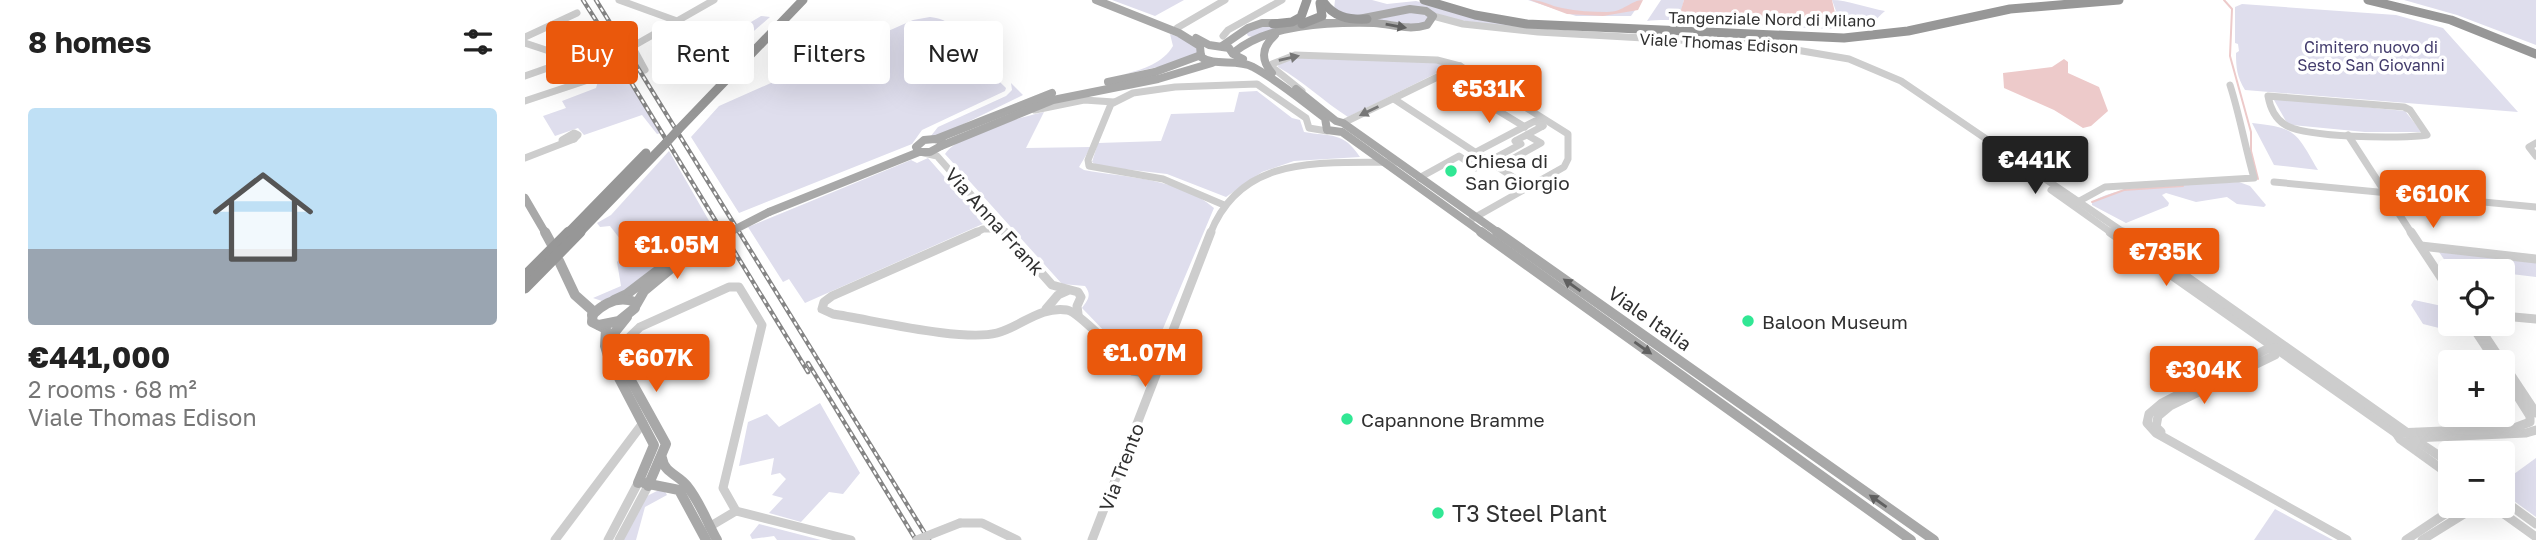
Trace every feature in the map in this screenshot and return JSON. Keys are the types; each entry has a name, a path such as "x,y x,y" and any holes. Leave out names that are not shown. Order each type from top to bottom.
{"highway":[{"path":"677,127 795,0"},
{"path":"525,276 803,0"},
{"path":"1273,24 1291,22 1303,17 1307,11 1307,0"},
{"path":"1321,0 1332,12 1346,18 1367,19"},
{"path":"1302,24 1322,16 1324,11 1321,0"},
{"path":"1332,12 1333,0"},
{"path":"1417,0 1429,1"},
{"name":"Tangenziale Nord di Milano","path":"1429,1 1527,26 1847,34 1901,29 1995,8 2062,0"},
{"name":"Tangenziale Nord di Milano","path":"1429,1 1527,26 1844,38 1894,33 2010,9 2119,0"},
{"path":"2368,0 2427,13 2519,45"},
{"path":"2386,0 2447,16 2536,53"},
{"path":"525,288 664,139"}],"main road":[{"path":"1096,0 1179,33 1198,44 1204,60 1239,62 1258,69 1322,116 1324,128"},
{"name":"Viale Italia","path":"1105,0 1179,29 1205,43 1229,48 1233,53 1272,73 1308,97 1383,163 1471,220 1934,540"},
{"path":"1169,76 1216,62 1233,53 1246,41 1281,30 1370,23 1412,29 1431,19 1424,9 1408,7 1367,19 1302,24 1248,24 1223,41 1209,40 1179,29"},
{"path":"938,147 1050,94 1155,72 1232,42 1244,30 1260,23"},
{"path":"1244,30 1246,37 1258,39"},
{"path":"1272,73 1264,65 1263,53 1271,38 1281,30"},
{"path":"595,320 612,301 627,295 662,265 698,244 767,209 920,151 923,141 938,147 1060,98 1226,65 1258,69"},
{"name":"Viale Italia","path":"1324,128 1340,125 1419,178 1471,220 1911,540"},
{"path":"525,198 551,243"},
{"path":"645,485 662,457 665,443 615,351 614,336 649,285 698,244"},
{"path":"636,305 629,299 596,304 587,300 560,260 575,295 593,310 595,320 606,329 605,346 609,359 651,438 653,450 645,485"},
{"path":"595,320 614,323 627,317"},
{"path":"662,457 668,471 686,484 717,540"},
{"path":"645,485 674,480 686,484"},
{"path":"645,485 670,485 679,490 706,540"}],"street":[{"path":"619,0 677,21 714,0"},
{"path":"1179,29 1225,0"},
{"path":"1223,36 1228,30 1282,0"},
{"path":"525,37 577,13"},
{"name":"Viale Thomas Edison","path":"1431,19 1527,26 1600,38 1779,45 1835,54 1874,67 1901,81 2407,437 2438,456"},
{"path":"645,70 633,48 652,36"},
{"path":"525,43 549,51 559,64 525,76"},
{"path":"1308,97 1272,67 1272,64 1295,55 1426,58 1460,66 1569,135 1566,164 1471,220"},
{"path":"1340,125 1460,66"},
{"path":"1441,76 1524,128 1541,143 1498,167"},
{"path":"525,101 576,84"},
{"path":"1224,205 1163,179 1089,166 1088,160 1114,102 1128,95 1175,87 1257,85 1306,118 1309,128 1324,128"},
{"path":"2075,203 2105,187 2254,177 2245,146 2244,129 2230,85"},
{"path":"2351,135 2423,137 2427,134 2410,110 2404,107 2267,97 2285,125 2351,135 2438,271"},
{"path":"992,124 1063,103 1101,99 1114,102"},
{"path":"1394,99 1528,187"},
{"path":"1474,151 1535,121 1543,126 1524,128"},
{"path":"1419,178 1459,156 1476,168 1519,142 1524,128"},
{"path":"574,139 525,156 562,140 574,139"},
{"path":"1519,142 1531,149"},
{"path":"2536,142 2529,147 2536,156"},
{"name":"Via Anna Frank","path":"920,151 938,147 991,217 1052,285 1057,304"},
{"path":"1357,162 1369,158 1368,152"},
{"name":"Via Trento","path":"1093,539 1217,216 1224,205 1252,183 1281,170 1318,162 1396,162"},
{"path":"2274,182 2536,207"},
{"path":"991,217 990,223 983,229 827,299 821,307 828,313 962,335 997,333 1057,304 1071,291 1080,295 1078,314"},
{"path":"983,229 1002,229"},
{"path":"2424,247 2536,259"},
{"path":"2424,247 2438,266"},
{"name":"Via Anna Frank","path":"1052,285 1071,291"},
{"path":"615,351 639,328 734,286 739,287 762,325 723,488 724,494 736,511 851,540"},
{"path":"1057,304 1078,303"},
{"path":"1057,304 1078,314 1106,346 1117,353 1146,382 1147,396"},
{"path":"2515,317 2536,319"},
{"path":"1133,369 1135,358 1163,346 1171,336"},
{"path":"2485,336 2536,412"},
{"path":"2280,346 2267,349 2162,403 2146,419 2150,428 2347,540"},
{"path":"1117,353 1157,355 1160,362 1149,372 1133,369"},
{"path":"2407,437 2525,425 2530,422 2530,416 2515,392"},
{"path":"555,540 643,423"},
{"path":"2407,437 2526,433 2536,430"},
{"path":"2444,436 2444,441"},
{"name":"Viale Thomas Edison","path":"2407,437 2438,464"},
{"path":"608,540 645,485"},
{"path":"619,540 645,485"},
{"path":"2515,509 2536,524"},
{"path":"709,527 736,511"},
{"path":"2406,540 2439,518"},
{"path":"2421,540 2457,518"},
{"path":"2510,518 2536,537"},
{"path":"917,540 960,523 982,523 1017,540"}],"green space":[{"path":"1112,0 1184,0 1155,16"},
{"path":"1335,0 1372,0 1387,4 1416,1 1522,26 1520,29 1438,17 1428,9 1353,18 1334,9"},
{"path":"1528,0 1642,0 1631,16 1576,16"},
{"path":"1661,0 1684,0 1681,12 1686,16 1780,21 1836,11 1832,0 1885,11 1873,23 1834,29 1647,21"},
{"path":"2404,0 2536,0 2536,45 2457,15"},
{"name":"Cimitero nuovo di Sesto San Giovanni","path":"2242,4 2396,15 2443,28 2518,112 2245,90 2237,72 2236,53 2239,51 2238,44 2235,43 2235,7"},
{"path":"1400,10 1430,13 1424,25 1305,25 1259,37 1248,36 1246,32 1256,26 1284,27"},
{"path":"761,16 770,17 754,31 753,21"},
{"path":"930,17 944,21 911,21"},
{"path":"904,24 904,84 1002,84 1006,88 1005,91 922,130 912,144 739,213 691,137 719,106 769,84 890,84 890,30"},
{"path":"1170,34 1191,41 1200,52 1186,61 1125,74 1164,57 1173,46"},
{"path":"1296,57 1424,59 1451,66 1348,117 1278,67 1279,62"},
{"path":"1011,83 1023,95 943,134 930,137 938,127 1006,96 1012,90"},
{"path":"597,84 630,84 661,133 657,134 642,115 584,135 578,128 555,136 543,116 566,108 562,101 596,88"},
{"path":"1257,91 1292,118 1300,120 1304,132 1342,139 1360,157 1294,161 1262,172 1226,197 1167,174 1098,166 1092,162 1098,143 1161,141 1171,114 1234,112 1239,92"},
{"path":"2274,100 2405,111 2422,132 2365,132 2292,125 2287,123"},
{"path":"1044,112 1026,148 1091,147 1079,167 1084,170 1169,185 1200,198 1214,208 1162,331 1153,342 1128,347 1110,337 1082,308 1088,297 1085,286 1062,284 945,154 962,140 976,134 1006,122"},
{"path":"2252,123 2278,127 2294,134 2318,170 2274,165"},
{"path":"669,151 712,226 667,256 625,291 602,301 593,298 621,286 617,262 627,248 610,226 600,227 597,223 611,215"},
{"path":"928,158 985,223 805,303 789,279 783,282 748,227 911,160 917,163"},
{"path":"2239,182 2250,186 2266,205 2237,204 2227,197 2196,202 2166,193 2162,195 2169,203 2168,206 2126,223 2092,205 2092,202 2106,195 2142,187"},
{"path":"2439,252 2507,259 2444,259"},
{"path":"2515,260 2536,262 2536,277 2515,274"},
{"path":"2414,300 2438,305 2438,328 2423,324 2411,305"},
{"path":"820,403 860,473 843,494 829,492 801,522 769,513 783,498 772,495 786,479 780,473 771,475 774,458 739,466 748,422 767,414 779,427"},
{"path":"2536,458 2536,517 2515,502 2515,473"},
{"path":"663,488 667,495 645,507 636,540 623,540 647,496"},
{"path":"2275,509 2333,540 2254,540"},
{"path":"759,524 821,540 777,540 774,536 752,539 750,535"}],"shaded area":[{"path":"1530,0 1568,9 1607,12 1643,0 1638,10 1603,16 1567,14"},
{"path":"1684,0 1832,0 1836,17 1818,21 1780,22 1686,16 1680,13"},
{"path":"2064,59 2068,62 2068,73 2099,87 2108,111 2091,126 2083,128 2054,110 2004,88 2003,73 2052,67"}],"waterway":[{"path":"2224,0 2232,9 2230,56 2251,132 2251,151 2258,179"},
{"path":"2092,202 2124,190 2183,186"}],"railway":[{"path":"583,0 596,21"},
{"path":"596,0 929,540"},
{"path":"632,84 808,372"},
{"path":"808,363 916,540"}],"place":[{"name":"Chiesa di San Giorgio","path":"1451,171"},
{"name":"Baloon Museum","path":"1748,321"},
{"name":"Capannone Bramme","path":"1347,419"},
{"name":"T3 Steel Plant","path":"1438,513"}]}
